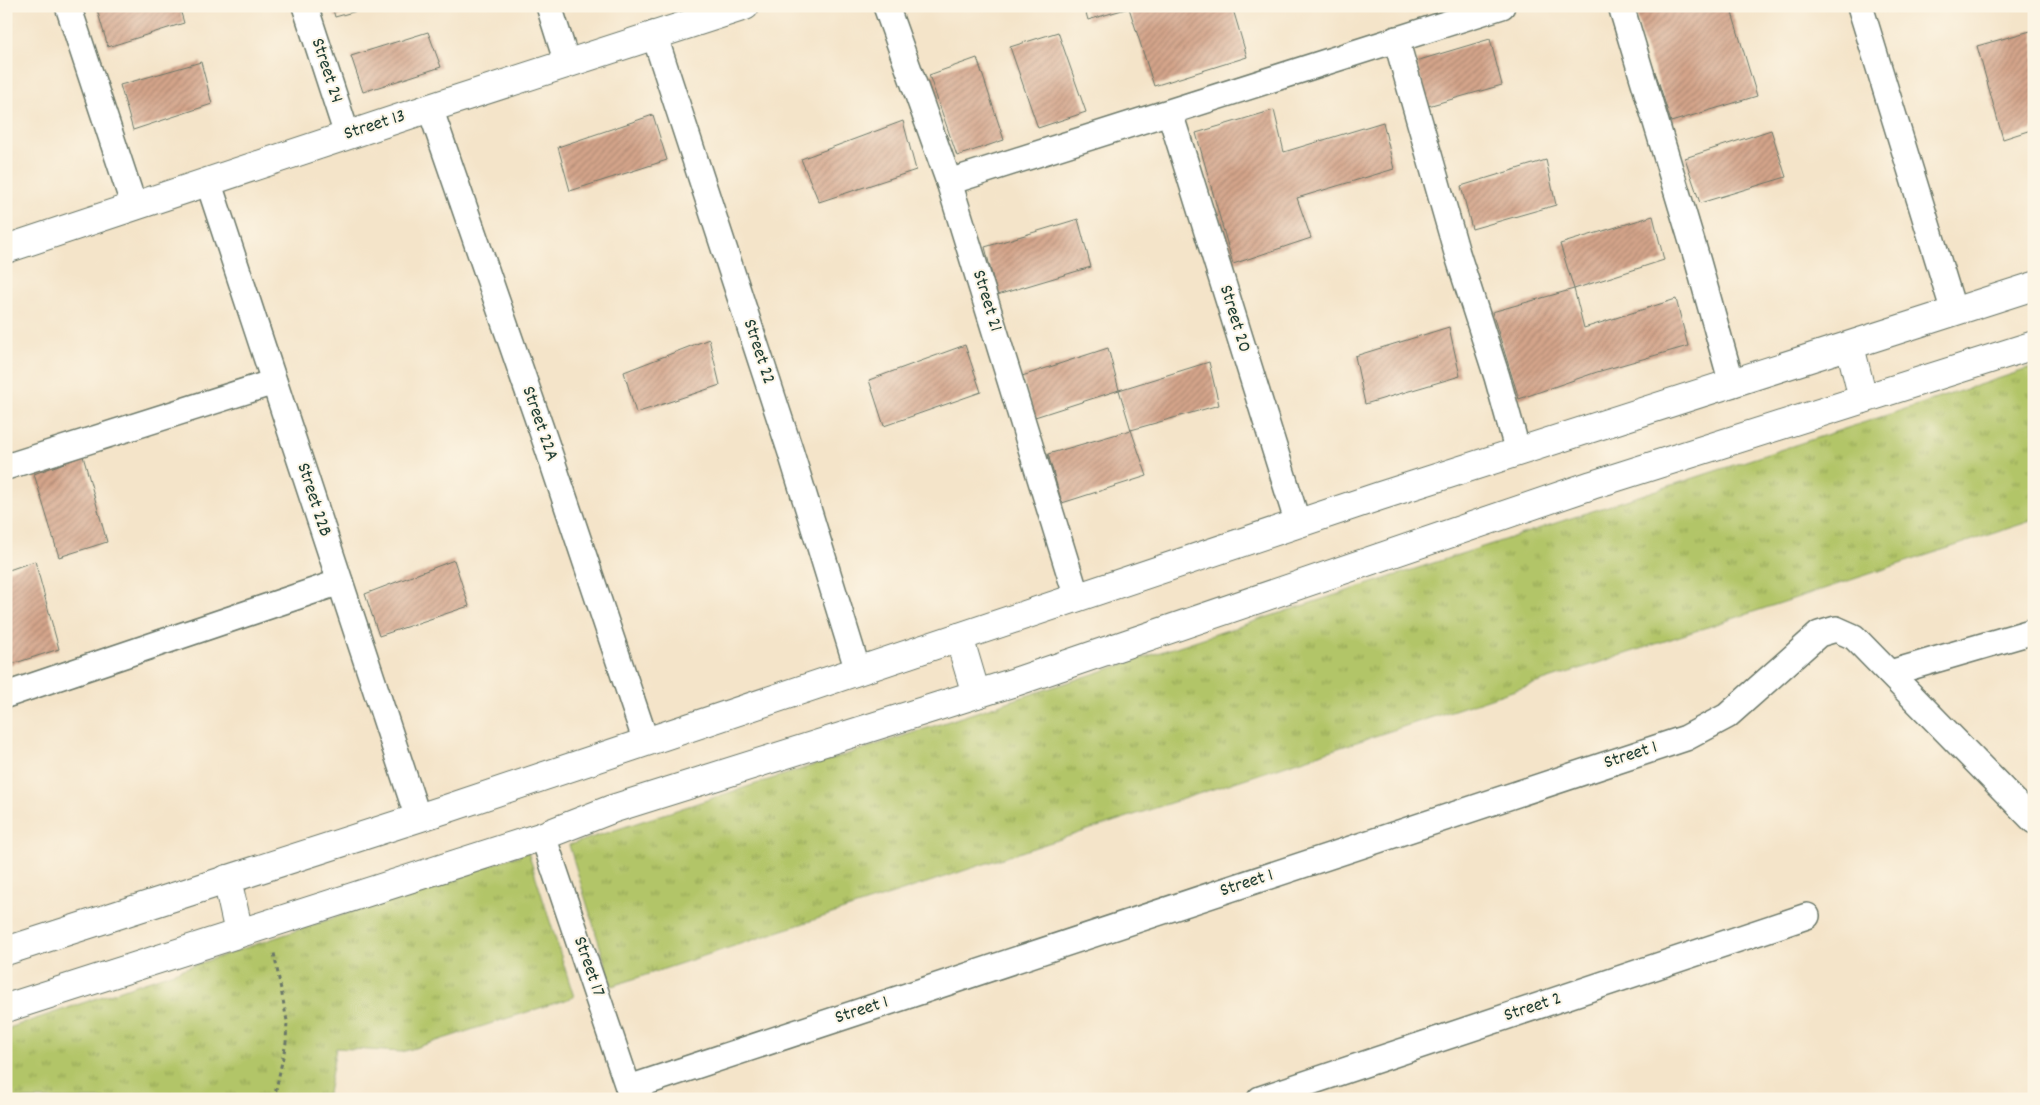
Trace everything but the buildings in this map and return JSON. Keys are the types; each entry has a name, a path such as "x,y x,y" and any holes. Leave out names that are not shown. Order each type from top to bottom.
{"street":[{"path":"68,6 134,206"},
{"name":"Street 24","path":"305,6 347,135"},
{"path":"549,6 567,63"},
{"name":"Street 13","path":"6,248 654,34 745,6"},
{"name":"Street 21","path":"886,6 949,182 1077,598"},
{"path":"949,182 1502,6"},
{"path":"1621,6 1698,262 1732,384"},
{"path":"1860,6 1954,312"},
{"name":"Street 22","path":"654,34 791,453 858,671"},
{"path":"1396,39 1456,253 1497,377 1518,452"},
{"name":"Street 22A","path":"430,108 548,449 646,742"},
{"name":"Street 20","path":"1170,113 1298,524"},
{"name":"Street 22B","path":"208,181 418,818"},
{"path":"6,951 418,818 1298,524 2034,286"},
{"path":"6,1008 543,836 612,808 976,694 1592,485 2034,345"},
{"path":"1850,346 1863,399"},
{"path":"6,467 274,382"},
{"path":"6,695 340,582"},
{"name":"Street 1","path":"631,1093 1686,738 1728,716 1819,634 1836,629 1854,637 1890,673"},
{"path":"2034,631 1890,673 2034,821"},
{"path":"959,637 976,694"},
{"name":"Street 17","path":"543,836 631,1093"},
{"path":"227,880 239,933"},
{"name":"Street 2","path":"1260,1099 1807,916"}],"path":[{"path":"268,923 288,1021 286,1043 274,1099"}],"green space":[{"path":"2034,367 2034,520 612,986 569,845"},
{"path":"528,852 574,997 402,1052 336,1048 327,1099 6,1099 6,1029"}]}
